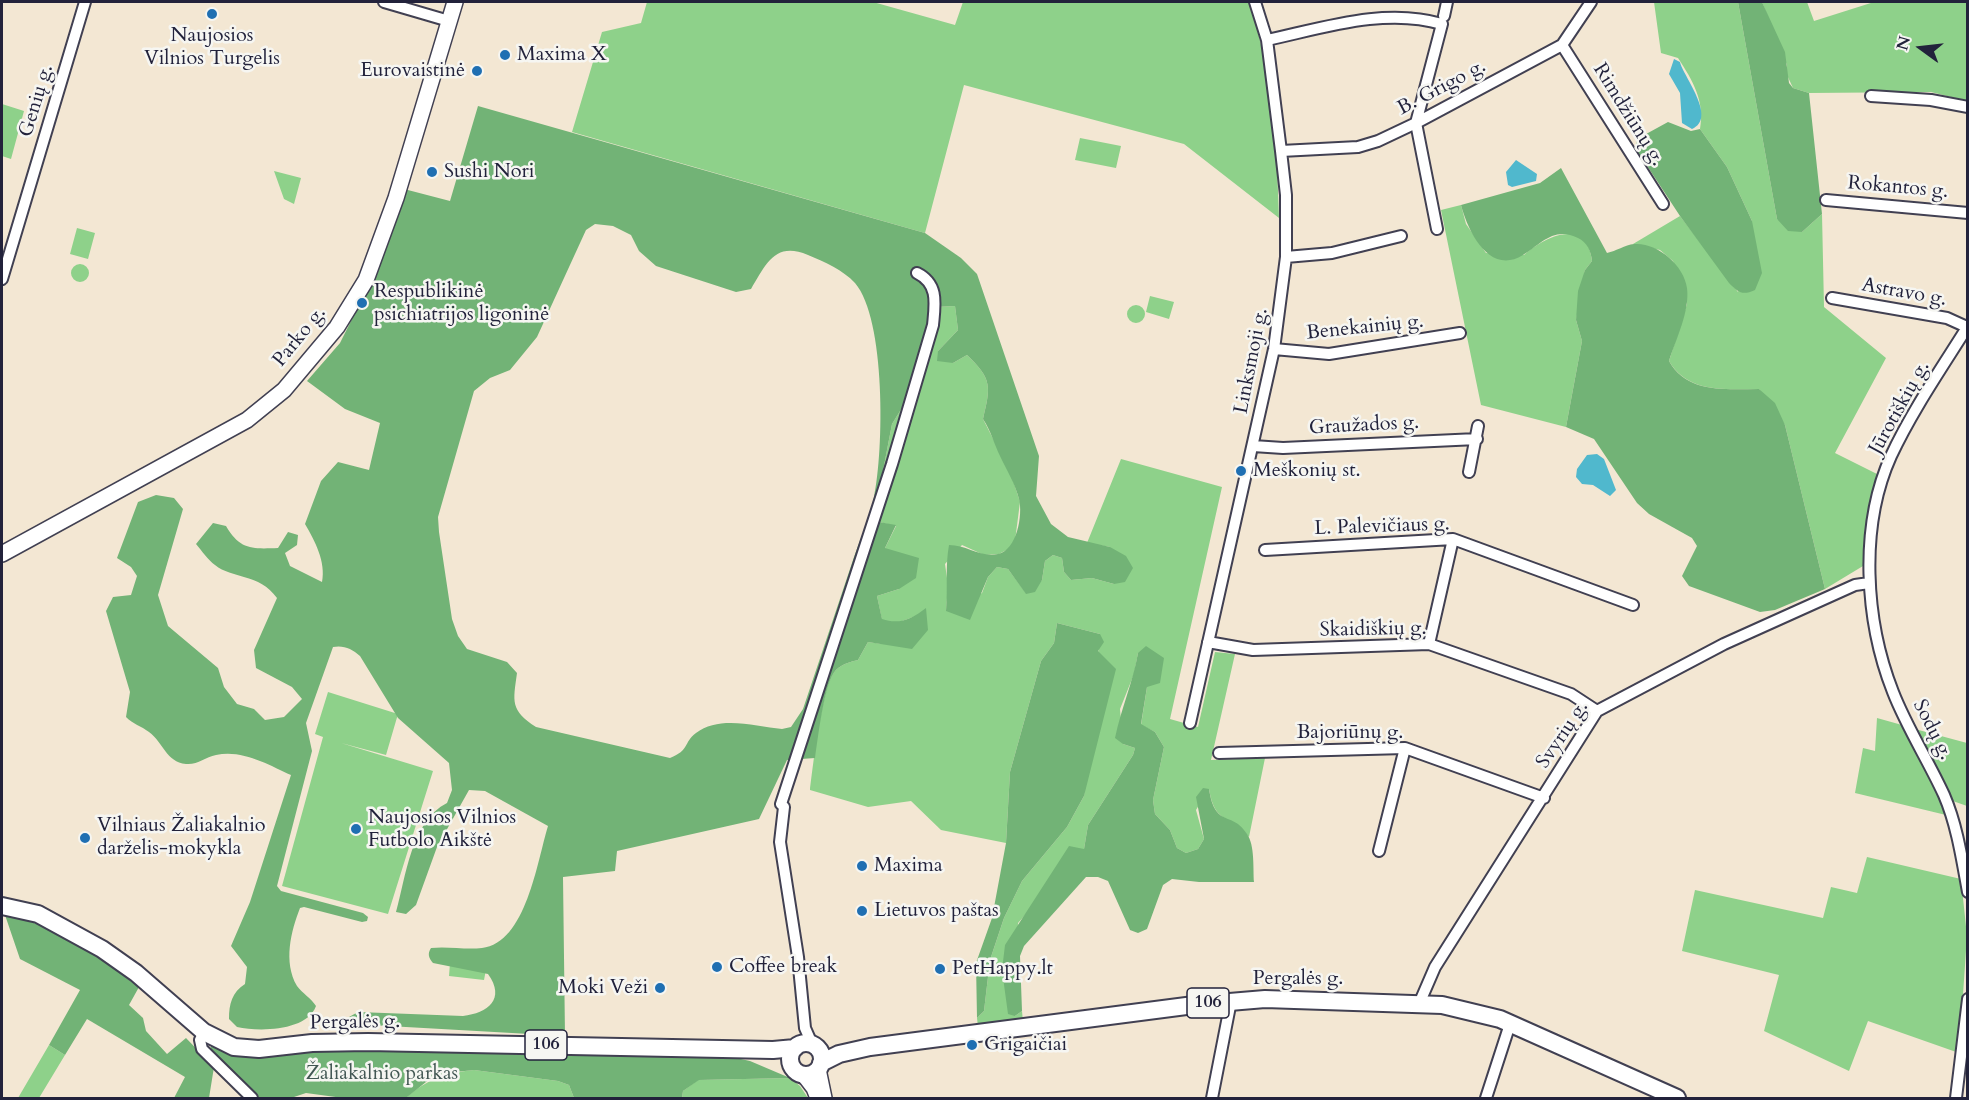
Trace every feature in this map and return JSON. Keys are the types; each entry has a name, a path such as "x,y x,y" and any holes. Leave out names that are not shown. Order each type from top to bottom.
{"main road":[{"name":"Parko g.","path":"2,554 248,420 284,390 337,327 366,280 396,198 455,2"},
{"name":"Pergalės g.","path":"2,906 38,914 102,949 136,973 204,1032 223,1044 244,1049 368,1042 753,1050 807,1057 839,1054 867,1047 1231,1001 1302,998 1459,1008 1510,1024 1677,1098"},
{"path":"807,1057 818,1098"},
{"path":"807,1057 824,1098"}],"street":[{"name":"Genių g.","path":"2,279 85,2"},
{"path":"384,2 449,21"},
{"name":"Linksmoji g.","path":"1190,723 1274,349 1286,257 1286,195 1281,151 1267,40 1255,2"},
{"path":"1437,229 1416,123 1447,2"},
{"name":"B. Grigo g.","path":"1281,151 1358,147 1378,141 1416,123 1562,45 1591,2"},
{"path":"1267,40 1344,23 1394,17 1411,16 1443,20"},
{"name":"Rimdžiūnų g.","path":"1562,45 1664,204"},
{"path":"1871,96 1931,100 1968,107"},
{"name":"Rokantos g.","path":"1826,200 1968,213"},
{"path":"1286,257 1332,253 1401,236"},
{"path":"807,1057 798,957 780,842 784,807 781,804 892,464 933,325 935,303 933,287 927,278 918,273"},
{"name":"Astravo g.","path":"1832,298 1947,318 1967,327"},
{"name":"Jūrotiškių g.","path":"1869,583 1877,503 1891,457 1905,428 1967,327"},
{"name":"Benekainių g.","path":"1274,349 1329,354 1460,333"},
{"path":"1469,472 1478,426"},
{"name":"Graužados g.","path":"1253,446 1283,448 1477,439"},
{"path":"1429,644 1453,539"},
{"name":"L. Palevičiaus g.","path":"1265,550 1453,539 1633,605"},
{"name":"Svyrių g.","path":"1419,1004 1435,967 1597,711 1724,644 1855,585 1869,583"},
{"name":"Sodų g.","path":"1869,583 1872,610 1884,666 1893,693 1944,796 1955,829 1968,892"},
{"name":"Skaidiškių g.","path":"1209,642 1253,650 1429,644 1571,694 1597,711"},
{"path":"1379,851 1404,748"},
{"name":"Bajoriūnų g.","path":"1220,753 1404,748 1544,798"},
{"path":"1956,1098 1968,999"},
{"path":"1212,1098 1231,1001"},
{"path":"1486,1098 1510,1024"},
{"path":"204,1032 200,1040 202,1049 252,1098"}],"green space":[{"path":"647,2 873,2 955,25 963,2 1249,2 1263,54 1272,109 1279,218 1184,144 964,85 925,233 572,132 602,32 641,23"},
{"path":"1654,2 1738,2 1777,219 1802,232 1822,214 1824,307 1886,358 1835,453 1879,475 1863,566 1825,589 1785,425 1759,389 1709,387 1697,384 1677,372 1669,361 1687,304 1673,261 1660,250 1633,244 1680,216 1738,292 1752,221 1727,167 1700,129 1699,100 1688,75 1678,58 1661,53"},
{"path":"1738,2 1762,2 1785,52 1789,83 1793,88 1809,93 1822,214 1802,232 1788,231 1777,219"},
{"path":"1762,2 1807,2 1814,21 1874,2 1967,2 1967,101 1931,92 1809,93 1793,88 1787,75 1787,65"},
{"path":"2,104 24,111 11,159 2,156"},
{"path":"478,106 925,233 961,258 977,274 1039,456 1036,496 1051,524 1068,537 1110,547 1126,556 1133,568 1125,582 1114,584 1092,578 1071,580 1064,572 1062,558 1053,555 1045,561 1042,580 1035,592 1026,594 1008,569 997,567 988,577 970,620 946,611 949,545 992,555 1005,551 1017,531 1020,506 1013,482 983,419 988,391 981,370 967,355 953,363 937,361 938,351 958,330 955,306 936,307 905,403 892,424 882,476 879,522 896,525 885,548 919,558 916,578 899,589 877,596 882,619 888,621 905,620 926,608 928,630 912,649 868,642 858,660 836,670 825,698 815,758 787,760 759,819 617,851 615,871 563,877 565,1036 353,1024 349,1017 358,1012 463,1016 487,1008 495,997 493,983 488,974 433,963 429,952 431,948 444,947 482,948 497,943 509,932 527,899 548,826 485,791 469,790 437,847 416,905 406,914 396,912 407,867 418,836 435,811 447,803 452,790 449,763 398,718 360,656 344,647 333,647 306,723 312,751 277,886 281,891 363,913 368,917 367,921 362,922 304,907 300,908 291,936 290,967 297,986 316,1006 303,1021 282,1028 237,1027 229,1019 230,1008 234,995 245,984 247,967 231,946 250,902 291,775 255,759 236,754 216,755 190,764 179,762 169,756 154,736 126,717 130,692 106,611 113,597 131,595 137,576 131,567 117,558 138,502 156,495 174,498 183,509 158,595 168,626 218,668 224,687 237,704 254,709 265,720 284,717 302,699 292,687 256,668 254,650 277,598 262,584 229,573 215,565 196,544 213,523 226,526 236,540 254,548 278,548 288,532 298,535 297,545 285,553 290,566 322,582 321,559 305,524 321,481 338,462 369,470 380,423 345,409 307,381 340,343 371,281 404,189 450,201","holes":["595,224 613,226 631,235 639,251 656,266 736,292 751,289 767,264 779,253 797,251 827,264 845,274 855,283 865,301 877,354 881,419 874,497 803,709 791,727 782,729 738,723 715,724 696,733 681,752 670,758 536,727 528,721 515,704 517,673 507,662 467,649 458,636 452,619 439,532 438,517 474,391 490,378 510,370 537,337 586,230"]},
{"path":"1668,122 1691,131 1700,129 1727,167 1752,221 1762,273 1755,290 1747,293 1740,292 1729,283 1680,216 1636,149 1637,139"},
{"path":"1080,138 1121,146 1116,168 1075,160"},
{"path":"1561,168 1607,253 1634,244 1643,244 1660,251 1681,271 1687,288 1686,306 1669,361 1677,372 1686,379 1709,387 1759,389 1775,403 1785,425 1825,589 1775,610 1760,612 1689,586 1682,576 1697,546 1692,538 1649,514 1637,503 1594,439 1566,427 1582,341 1576,320 1578,291 1585,270 1592,261 1590,250 1581,240 1562,234 1548,238 1523,255 1511,260 1500,260 1482,248 1469,227 1461,205 1540,183"},
{"path":"274,171 301,178 294,204 284,199"},
{"path":"1461,205 1466,224 1486,253 1524,255 1542,242 1564,234 1582,239 1588,247 1592,261 1585,270 1576,320 1582,341 1566,427 1481,405 1441,210"},
{"path":"77,228 95,233 88,259 70,254"},
{"path":"80,264 86,267 89,273 86,279 80,282 74,279 71,273 74,267"},
{"path":"1150,296 1174,302 1169,319 1146,312"},
{"path":"1136,305 1142,308 1145,314 1142,320 1136,323 1130,320 1127,314 1130,308"},
{"path":"955,306 958,330 938,351 953,363 967,355 985,377 988,391 983,419 1011,474 1020,502 1015,541 1012,547 999,554 984,555 962,545 945,564 948,585 946,611 982,593 988,577 997,567 1008,569 1026,593 1042,580 1045,561 1053,555 1062,558 1064,572 1071,580 1092,578 1114,584 1110,547 1087,543 1121,459 1222,487 1170,719 1198,727 1215,652 1235,654 1211,760 1265,758 1249,837 1219,814 1215,809 1209,789 1196,810 1204,839 1198,849 1186,853 1177,848 1170,830 1155,814 1153,800 1164,747 1155,732 1141,725 1147,687 1138,653 1134,674 1120,709 1123,744 1135,748 1133,755 1088,825 1084,849 1018,923 1015,1016 1022,1011 1023,1022 978,1027 977,1018 984,1011 990,960 1004,918 1022,881 1067,827 1084,796 1100,634 1057,623 1054,643 1041,661 1010,772 1006,843 941,830 911,801 868,807 810,790 822,708 831,678 841,666 858,660 868,642 883,644 916,616 894,624 882,620 877,596 899,589 885,548 896,526 879,522 882,476 892,424 905,403 936,307"},
{"path":"1057,623 1100,634 1104,642 1098,651 1116,669 1084,796 1067,827 1022,881 1004,918 990,960 984,1011 977,1018 976,963 992,918 1006,843 1010,772 1041,661 1054,643"},
{"path":"1146,646 1164,658 1160,683 1147,687 1141,724 1155,732 1164,747 1153,800 1155,814 1170,830 1177,848 1186,853 1198,849 1204,839 1196,797 1203,788 1209,789 1215,810 1225,818 1236,822 1250,839 1254,882 1199,882 1172,879 1163,885 1147,929 1138,933 1130,930 1108,881 1098,877 1086,877 1024,946 1020,956 1022,1011 1015,1016 1008,1014 1002,970 1005,945 1069,846 1084,849 1088,825 1133,755 1135,748 1115,738 1138,653"},
{"name":"Naujosios Vilnios Futbolo Aikštė","path":"328,692 398,714 386,755 341,743 433,771 388,914 282,886 323,737 315,734"},
{"path":"1877,718 1902,725 1928,771 1946,815 1855,793 1863,748 1875,751"},
{"path":"1915,729 1967,743 1967,806 1950,800"},
{"path":"1867,857 1961,879 1967,936 1959,1053 1868,1021 1849,1071 1764,1031 1779,975 1682,951 1695,890 1823,918 1831,887 1857,893"},
{"path":"5,915 42,926 76,943 139,987 129,1005 143,1018 146,1031 167,1054 186,1038 214,1067 209,1098 174,1098 185,1077 87,1019 65,1055 49,1045 80,990 20,959"},
{"path":"451,950 489,954 484,980 449,976"},
{"path":"49,1045 65,1055 39,1098 18,1098"},
{"name":"Žaliakalnio parkas","path":"212,1045 235,1054 378,1048 727,1056 750,1061 790,1078 699,1080 683,1091 682,1098 574,1098 569,1085 558,1081 474,1070 446,1073 431,1078 406,1098 343,1098 306,1093 291,1098 257,1098 209,1051"},
{"path":"474,1070 558,1081 569,1085 574,1098 406,1098 437,1078"},
{"path":"790,1078 800,1086 808,1098 682,1098 683,1091 698,1080"}],"water":[{"path":"1674,59 1680,62 1700,107 1702,116 1699,124 1692,129 1682,123 1680,93 1669,74"},
{"path":"1516,160 1537,174 1536,181 1512,187 1508,185 1506,172"},
{"path":"1597,454 1604,459 1616,490 1610,496 1593,485 1582,484 1576,477 1577,469 1587,455"}],"place":[{"name":"Naujosios Vilnios Turgelis","path":"212,14"},
{"name":"Maxima X","path":"505,55"},
{"name":"Eurovaistinė","path":"477,71"},
{"name":"Sushi Nori","path":"432,172"},
{"name":"Respublikinė psichiatrijos ligoninė","path":"362,303"},
{"name":"Meškonių st.","path":"1241,471"},
{"name":"Naujosios Vilnios Futbolo Aikštė","path":"356,829"},
{"name":"Vilniaus Žaliakalnio darželis-mokykla","path":"85,838"},
{"name":"Maxima","path":"862,866"},
{"name":"Lietuvos paštas","path":"862,911"},
{"name":"Coffee break","path":"717,967"},
{"name":"PetHappy.lt","path":"940,969"},
{"name":"Moki Veži","path":"660,988"},
{"name":"Grigaičiai","path":"972,1045"}]}
